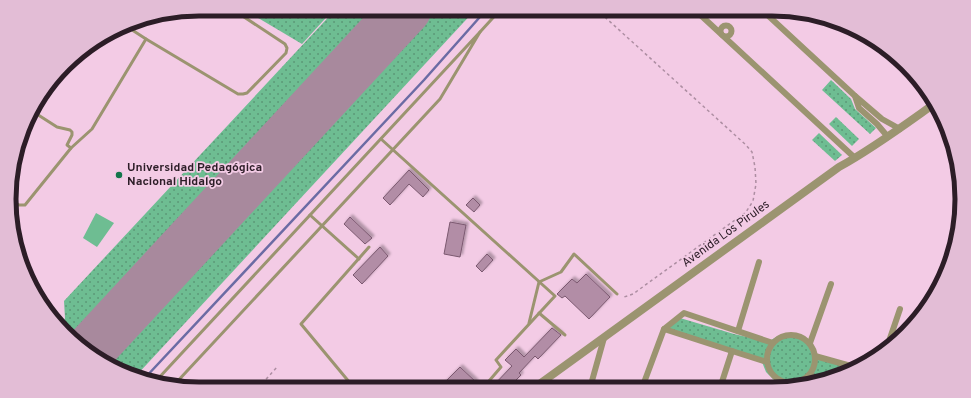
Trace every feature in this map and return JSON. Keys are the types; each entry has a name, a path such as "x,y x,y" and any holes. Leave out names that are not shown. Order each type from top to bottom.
{"street":[{"path":"702,16 855,158"},
{"path":"769,16 854,95 882,118 900,128"},
{"path":"722,35 721,29 724,26 730,27 730,43"},
{"path":"722,35 726,37 730,35"},
{"path":"854,95 859,108 877,124 888,137"},
{"name":"Avenida Los Pirules","path":"542,382 839,167 888,137 930,107"},
{"path":"738,330 759,262"},
{"path":"810,343 831,284"},
{"path":"890,339 900,310"},
{"path":"644,382 664,329 684,313 773,343"},
{"path":"664,329 767,362"},
{"path":"787,382 778,378 771,371 767,362 768,352 773,343 781,337 792,335 801,337 810,343 813,348 815,356 814,366 809,375 804,379"},
{"path":"592,382 604,338"},
{"path":"722,382 732,351"},
{"path":"815,356 848,365"},
{"path":"809,375 814,377"}],"lane":[{"path":"131,29 238,94 243,94 247,93 286,53 287,48 285,44 243,16"},
{"path":"160,377 494,16"},
{"path":"178,381 440,99 480,32"},
{"path":"16,203 19,206 25,205 59,161 92,129 146,39"},
{"path":"37,114 57,127 70,130 72,135 67,145 71,148"},
{"path":"381,139 555,296 496,360 501,367 488,382"},
{"path":"310,215 359,259"},
{"path":"349,382 301,324 369,247"},
{"path":"539,282 561,272 574,254 616,294"},
{"path":"529,324 539,282"},
{"path":"540,313 564,335"}],"path":[{"path":"604,16 746,145 752,152 756,184 753,201 746,212 633,294 624,297 616,294"},
{"path":"264,382 278,366"},
{"path":"273,382 277,380 293,382"}],"green space":[{"path":"255,16 328,16 302,44"},
{"path":"329,16 380,16 80,339 64,322 65,318 64,301"},
{"path":"420,16 470,16 140,372 104,355"},
{"path":"831,80 851,99 855,109 876,128 870,134 822,90"},
{"path":"836,117 859,139 852,146 829,124"},
{"path":"819,133 842,155 835,161 812,140"},
{"path":"96,213 114,223 97,247 83,238"},
{"path":"680,318 734,334 768,342 780,335 794,335 802,338 808,344 813,356 845,367 819,376 811,377 806,376 800,379 780,382 773,379 766,372 762,362 666,328"}],"building":[{"path":"409,170 429,190 423,197 409,184 390,205 383,198"},
{"path":"473,198 480,205 474,212 466,205"},
{"path":"350,217 372,238 365,244 344,224"},
{"path":"450,222 466,225 460,257 444,254"},
{"path":"380,247 388,256 362,284 353,275"},
{"path":"487,254 493,260 482,272 476,266"},
{"path":"586,274 610,297 589,319 565,296 562,298 557,294 572,279 577,283"},
{"path":"552,328 561,335 538,359 535,356 519,373 521,375 514,382 497,382 512,366 505,360 516,349 524,357"},
{"path":"460,367 476,382 445,382"}],"waterway":[{"path":"148,375 424,80 481,16"}],"runway":[{"path":"92,347 400,16"}],"place":[{"name":"Universidad Pedagógica Nacional Hidalgo","path":"119,175"}]}
